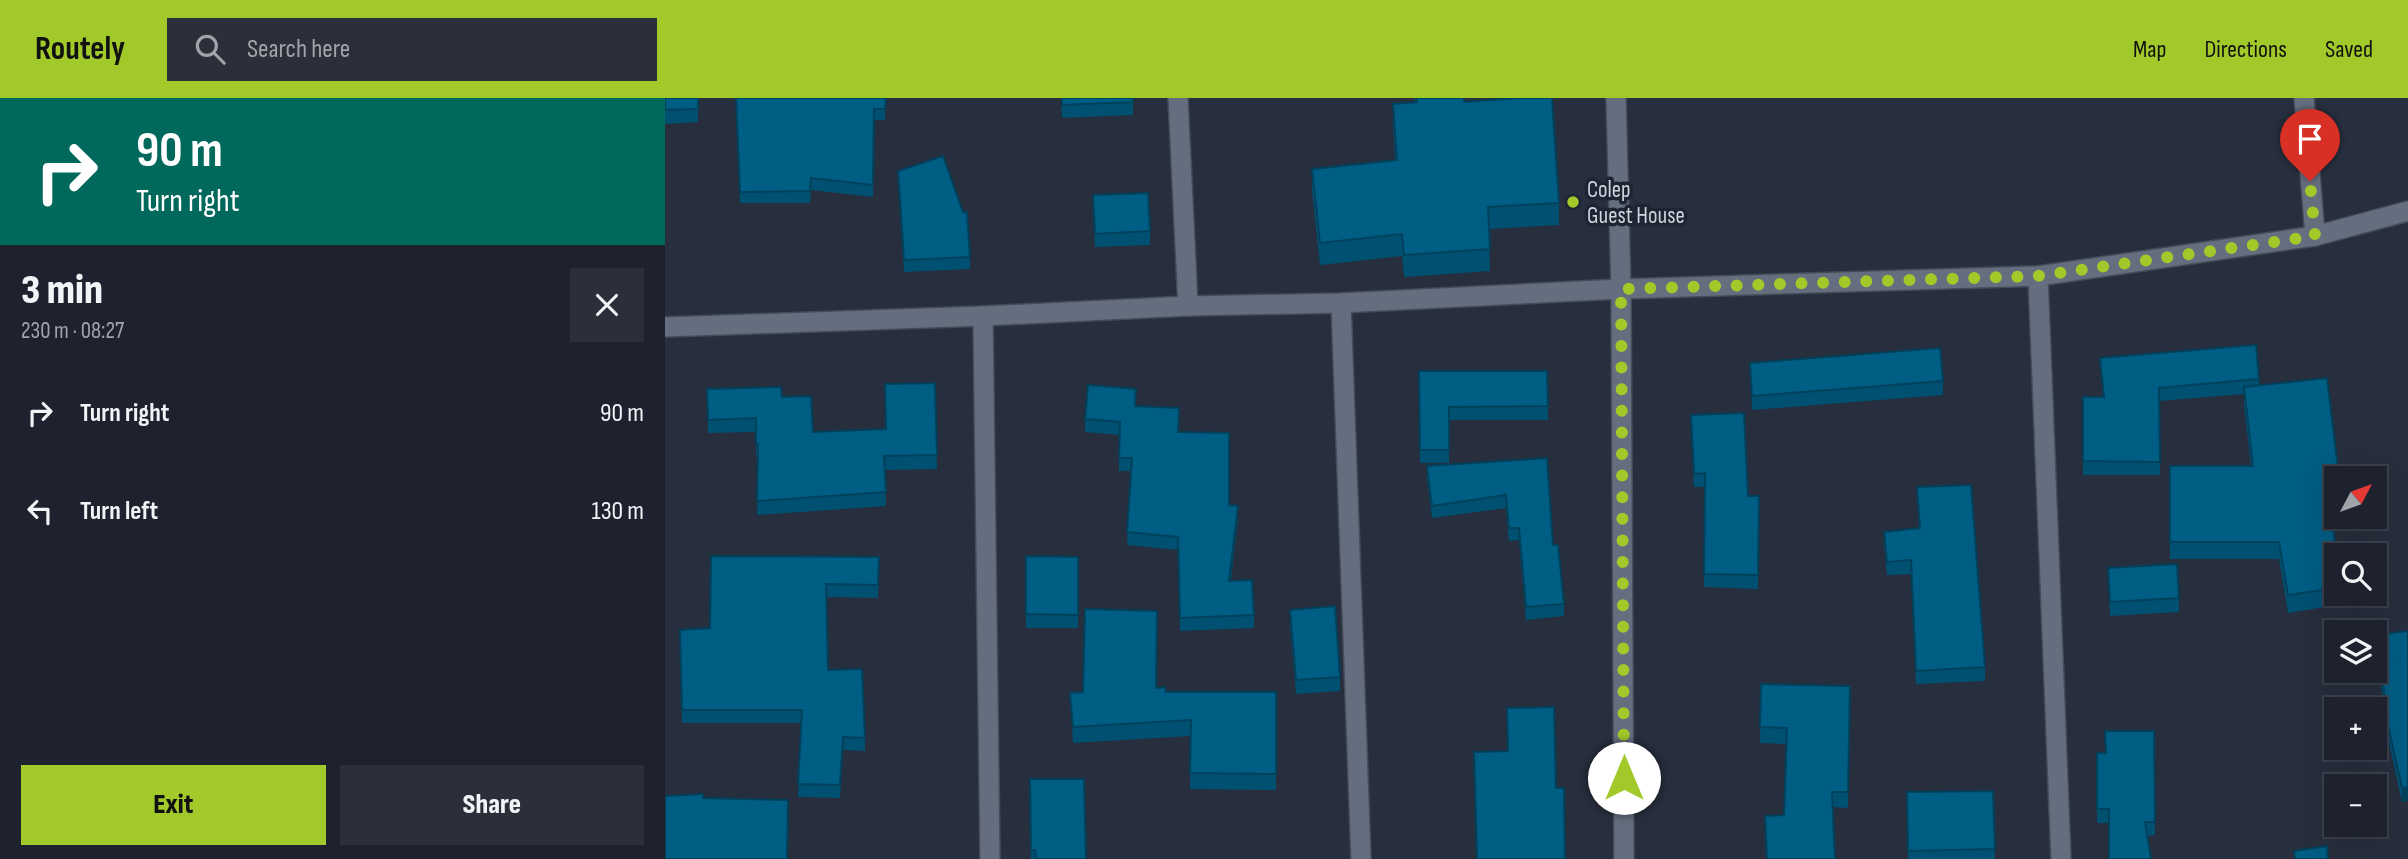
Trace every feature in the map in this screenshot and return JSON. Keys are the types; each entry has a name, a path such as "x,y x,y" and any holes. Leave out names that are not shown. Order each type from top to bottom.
{"street":[{"path":"1178,98 1188,306"},
{"path":"1616,98 1621,289 1624,859"},
{"path":"2304,98 2315,236"},
{"path":"665,327 1188,306 1341,303 1621,289 2038,276 2315,236 2408,211"},
{"path":"2038,276 2061,859"},
{"path":"1341,303 1361,859"},
{"path":"983,316 990,859"}],"building":[{"path":"665,98 698,98 698,109 665,110"},
{"path":"736,98 886,98 885,109 874,109 873,185 811,178 810,191 740,192"},
{"path":"1062,98 1133,98 1133,102 1062,105"},
{"path":"1417,98 1464,98 1464,102 1552,98 1559,203 1488,207 1490,249 1404,255 1402,234 1320,243 1312,169 1397,160 1393,104 1417,102"},
{"path":"943,156 963,212 967,212 970,257 904,260 898,171"},
{"path":"1148,193 1150,231 1095,234 1093,195"},
{"path":"2256,345 2259,379 2159,388 2160,462 2083,461 2083,397 2104,397 2100,358"},
{"path":"1940,348 1943,381 1752,396 1750,363"},
{"path":"1419,371 1547,371 1548,406 1449,407 1449,450 1420,450"},
{"path":"2327,378 2338,466 2324,466 2324,529 2333,529 2335,543 2324,543 2324,590 2288,595 2279,542 2170,542 2170,466 2253,466 2244,387"},
{"path":"935,383 937,455 884,456 886,492 757,501 756,418 708,420 707,389 781,387 782,397 811,396 813,432 886,429 885,384"},
{"path":"1088,385 1136,389 1135,406 1179,408 1178,432 1229,433 1229,505 1238,506 1229,581 1252,580 1254,615 1180,618 1178,537 1127,532 1132,458 1119,458 1120,422 1085,419"},
{"path":"1744,413 1748,496 1759,496 1758,575 1704,574 1705,473 1694,474 1691,415"},
{"path":"1547,458 1553,545 1558,545 1564,604 1526,607 1519,528 1509,528 1506,495 1432,506 1427,466"},
{"path":"1971,485 1985,667 1916,671 1911,560 1887,562 1884,532 1920,528 1917,487"},
{"path":"711,556 879,557 878,585 826,584 828,670 862,669 865,738 843,737 840,785 798,784 802,710 682,710 680,630 710,628"},
{"path":"1026,556 1078,557 1078,615 1026,614"},
{"path":"2177,564 2179,598 2110,602 2108,568"},
{"path":"1335,606 1340,677 1296,680 1290,610"},
{"path":"1085,609 1157,611 1156,688 1165,687 1166,692 1276,692 1276,774 1190,773 1191,720 1073,727 1070,693 1083,692"},
{"path":"2408,631 2408,787 2402,788 2387,720 2387,697 2383,683 2387,683 2387,634"},
{"path":"1761,684 1850,686 1848,792 1832,792 1835,859 1767,859 1765,816 1784,815 1787,728 1760,727"},
{"path":"1554,707 1556,788 1564,788 1565,859 1477,859 1474,752 1508,751 1507,708"},
{"path":"2105,731 2154,731 2155,822 2145,822 2151,859 2109,859 2109,809 2097,809 2097,753 2106,753"},
{"path":"1030,779 1084,779 1086,859 1036,859 1035,850 1031,850"},
{"path":"1993,791 1995,849 1908,851 1907,792"},
{"path":"703,794 703,798 788,800 787,859 665,859 665,796"},
{"path":"2327,846 2328,859 2295,859 2294,851"}],"place":[{"name":"Colep Guest House","path":"1573,202"}],"route":[{"path":"1624,778 1621,289 2038,276 2315,236 2310,181"}]}
